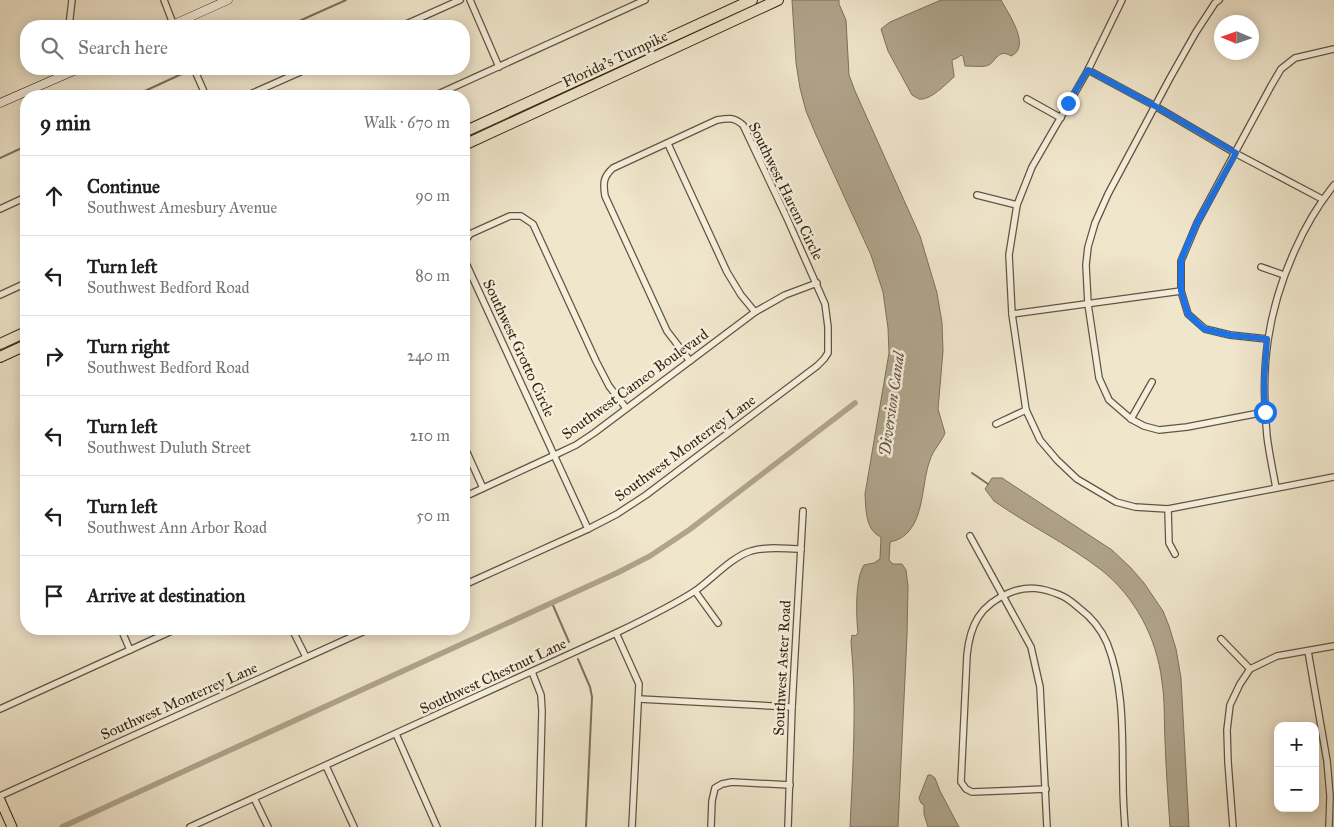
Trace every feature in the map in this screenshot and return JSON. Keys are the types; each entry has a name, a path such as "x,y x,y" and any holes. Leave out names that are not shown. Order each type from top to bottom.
{"highway":[{"name":"Florida's Turnpike","path":"470,129 752,0"},
{"name":"Florida's Turnpike","path":"470,142 778,0"},
{"path":"0,344 20,335"},
{"path":"0,357 20,348"}],"main road":[{"path":"0,798 12,827"}],"street":[{"path":"70,20 72,0"},
{"path":"164,0 170,20"},
{"path":"185,20 228,0"},
{"path":"415,20 460,0"},
{"path":"470,0 499,67"},
{"path":"447,90 645,0"},
{"path":"1121,0 1088,70 1032,167 1017,205 1010,255 1012,314 1026,410 1040,440 1077,479 1116,502 1135,507 1168,508 1334,477"},
{"path":"1219,0 1196,32 1155,106 1108,194 1095,224 1088,247 1086,265 1088,304 1099,378 1109,400 1131,419 1144,426 1159,430 1187,427 1265,412"},
{"path":"1267,339 1230,335 1204,329 1188,314 1181,291 1181,261 1197,223 1281,69 1295,58 1334,49"},
{"path":"1088,70 1322,199"},
{"path":"30,90 64,75"},
{"path":"197,75 203,90"},
{"path":"260,90 293,75"},
{"path":"0,103 20,94"},
{"path":"1027,99 1061,118"},
{"name":"Southwest Harem Circle","path":"690,361 667,331 605,196 603,184 607,174 613,168 717,120 726,118 737,120 743,125 817,283 825,304 828,327 828,353"},
{"path":"668,144 727,272 741,295 755,312"},
{"path":"1276,488 1267,437 1264,382 1267,339 1272,311 1284,275 1302,233 1322,199 1334,185"},
{"path":"977,195 1017,205"},
{"path":"0,209 20,200"},
{"path":"470,234 510,216 521,216 533,224 596,361 610,386 626,408"},
{"path":"1261,267 1284,275"},
{"name":"Southwest Grotto Circle","path":"470,272 588,529"},
{"name":"Southwest Cameo Boulevard","path":"470,494 576,445 755,312 785,295 817,283"},
{"path":"0,295 20,286"},
{"path":"1012,314 1181,291"},
{"name":"Southwest Monterrey Lane","path":"470,582 617,514 646,495 817,366 828,353"},
{"path":"1131,419 1152,382"},
{"path":"996,424 1026,410"},
{"path":"470,459 483,488"},
{"path":"1168,508 1169,543 1175,554"},
{"name":"Southwest Aster Road","path":"788,827 792,707 803,511"},
{"path":"970,536 1031,646 1040,687 1048,827"},
{"name":"Southwest Chestnut Lane","path":"190,827 532,672 661,611 695,591 738,557 749,551 760,549 801,550"},
{"path":"1046,789 969,791 962,782 968,642 972,628 978,616 1002,596 1020,590 1040,588 1067,598 1092,618 1106,642 1119,686 1125,827"},
{"path":"695,591 718,623"},
{"path":"616,633 639,684 632,827"},
{"path":"124,635 130,650"},
{"path":"0,709 163,635"},
{"path":"295,635 306,657"},
{"name":"Southwest Monterrey Lane","path":"0,798 355,635"},
{"path":"1221,640 1250,669"},
{"path":"1233,827 1227,730 1230,705 1250,669 1277,656 1334,646"},
{"path":"1308,651 1327,761 1330,796 1329,827"},
{"path":"532,672 541,695 542,711 539,827"},
{"path":"639,699 792,707"},
{"path":"396,734 437,827"},
{"path":"326,766 354,827"},
{"path":"711,827 712,801 715,788 722,784 732,782 790,785"},
{"path":"254,798 268,827"}],"water":[{"name":"Diversion Canal","path":"792,0 839,0 846,20 849,75 920,236 937,293 942,323 943,351 938,409 945,433 930,460 916,520 902,538 890,542 889,560 893,564 902,564 906,570 908,586 898,827 850,827 854,711 851,642 852,635 855,636 858,633 857,598 861,571 864,565 874,563 880,559 881,537 876,534 869,524 865,494 889,353 888,328 883,292 871,255 806,111 796,63"},
{"path":"941,0 1001,0 1013,21 1019,38 1019,45 1017,52 1011,56 1003,53 986,66 965,66 963,56 961,55 952,60 954,77 933,95 919,99 912,95 888,51 881,29 890,22"},
{"path":"992,478 1002,478 1112,550 1144,583 1163,611 1176,649 1181,678 1189,827 1170,827 1162,682 1155,650 1142,619 1124,592 1100,569 994,501 985,489"},
{"path":"928,775 935,778 959,827 928,827 924,814 924,805 919,798"}],"waterway":[{"path":"301,20 346,0"},
{"path":"147,90 180,75"},
{"path":"0,158 20,149"},
{"path":"62,827 617,573 650,556 689,530 855,403"},
{"path":"972,473 988,484"},
{"path":"552,603 569,642"},
{"path":"578,659 590,687 592,697 586,827"}],"route":[{"path":"1068,103 1088,70 1236,153 1197,223 1186,248 1181,261 1181,291 1188,314 1204,329 1230,335 1267,339 1264,382 1265,412"}]}
